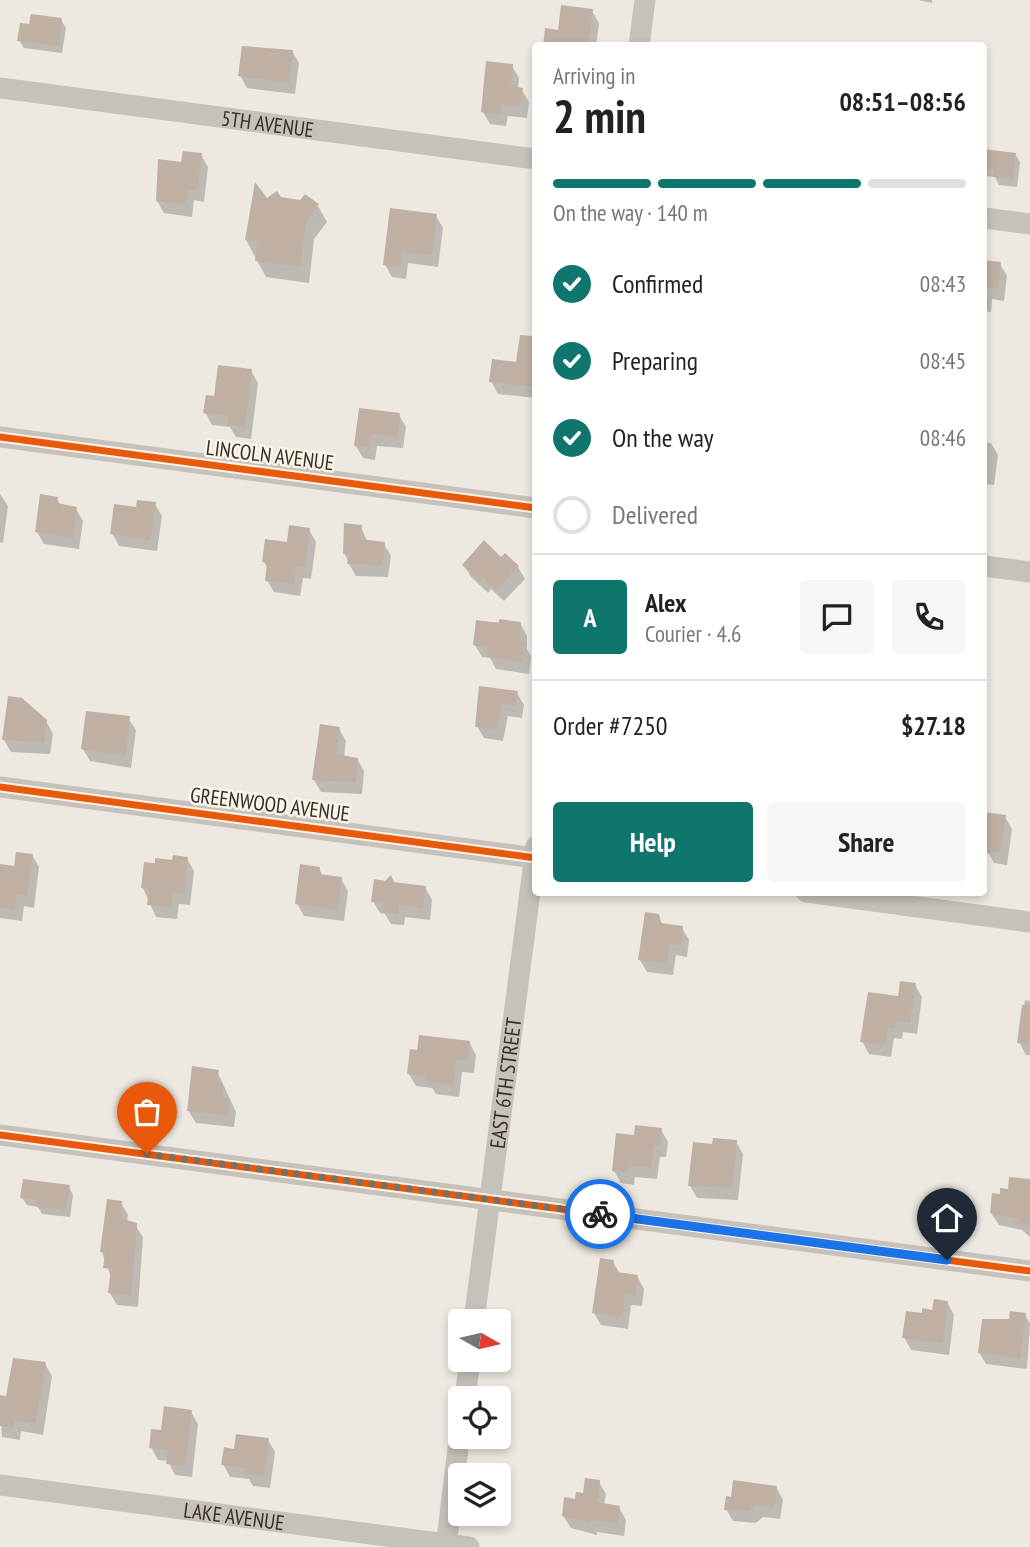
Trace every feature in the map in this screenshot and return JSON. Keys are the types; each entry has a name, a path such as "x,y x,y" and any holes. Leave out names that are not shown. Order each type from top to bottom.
{"street":[{"path":"640,42 645,0"},
{"name":"5TH AVENUE","path":"0,88 532,158"},
{"path":"987,218 1030,224"},
{"name":"LINCOLN AVENUE","path":"0,438 532,507"},
{"path":"987,566 1030,572"},
{"name":"GREENWOOD AVENUE","path":"0,787 532,854"},
{"name":"EAST 6TH STREET","path":"476,1309 532,877"},
{"path":"836,896 1030,922"},
{"path":"0,1135 1030,1270"},
{"path":"446,1545 458,1449"},
{"name":"LAKE AVENUE","path":"0,1485 469,1547"}],"building":[{"path":"561,5 593,9 589,42 543,42 545,28 558,30"},
{"path":"31,14 62,18 59,46 17,41 20,23 29,24"},
{"path":"242,46 293,50 289,83 238,76"},
{"path":"486,61 513,64 511,86 523,88 520,107 501,104 500,115 481,112"},
{"path":"987,149 1016,153 1013,180 993,177 994,170 987,169"},
{"path":"183,151 202,153 197,190 188,189 186,205 156,201 158,159 181,162"},
{"path":"255,182 267,198 277,191 281,197 300,200 305,194 319,204 306,222 300,267 255,261 257,242 245,240"},
{"path":"390,208 437,214 432,256 401,252 400,267 383,265"},
{"path":"987,260 1001,262 998,289 987,287"},
{"path":"520,335 532,336 532,387 489,382 492,359 516,362"},
{"path":"218,365 252,369 245,427 227,425 228,416 203,413 206,395 214,396"},
{"path":"359,408 400,413 397,437 371,434 369,448 354,446"},
{"path":"40,494 58,497 57,503 77,507 73,538 35,532"},
{"path":"137,500 156,502 150,540 110,534 114,504 136,507"},
{"path":"344,523 362,525 360,539 385,542 382,565 347,564 349,555 343,554"},
{"path":"289,525 310,528 305,568 296,567 294,584 265,581 267,563 262,562 265,539 287,542"},
{"path":"484,540 501,557 505,553 519,566 496,590 483,578 480,582 462,565"},
{"path":"499,619 521,622 520,642 525,642 522,662 487,657 488,647 473,645 476,620 499,623"},
{"path":"479,686 518,691 516,706 501,704 497,729 475,727"},
{"path":"8,696 22,698 47,720 44,742 2,740"},
{"path":"86,711 130,716 125,756 81,749"},
{"path":"320,724 340,727 336,754 358,758 356,782 312,780"},
{"path":"987,812 1006,815 1000,853 987,851"},
{"path":"16,852 33,854 27,896 17,895 15,909 0,908 0,864 14,866"},
{"path":"173,855 188,857 184,894 173,892 171,908 147,905 149,889 141,888 144,862 155,863 155,858 172,860"},
{"path":"300,864 320,867 319,874 342,877 338,910 295,904"},
{"path":"391,875 394,882 426,886 423,908 399,905 398,914 382,912 383,903 371,902 374,879 385,881"},
{"path":"645,912 659,914 661,923 683,926 681,945 669,944 667,964 638,960"},
{"path":"900,981 916,983 910,1023 896,1021 895,1028 888,1027 885,1045 860,1042 868,992 898,996"},
{"path":"1022,1005 1030,1005 1030,1044 1017,1043"},
{"path":"419,1035 470,1041 468,1061 456,1060 453,1085 427,1082 427,1077 407,1074 410,1049 417,1050"},
{"path":"192,1066 219,1070 217,1079 223,1086 222,1097 230,1098 228,1116 187,1111"},
{"path":"635,1125 662,1128 660,1146 654,1145 651,1168 629,1165 628,1173 612,1171 616,1133 634,1135"},
{"path":"713,1138 737,1140 732,1188 688,1186 693,1142 712,1144"},
{"path":"1009,1177 1030,1179 1030,1226 1017,1225 1018,1219 990,1213 992,1193 1000,1194 1000,1188 1008,1189"},
{"path":"23,1179 70,1185 66,1210 36,1207 37,1200 20,1198"},
{"path":"107,1199 122,1201 120,1218 137,1223 131,1296 108,1293 111,1269 103,1268 105,1253 100,1252"},
{"path":"600,1258 614,1260 613,1268 617,1268 617,1272 638,1275 635,1295 625,1293 622,1317 592,1313"},
{"path":"934,1299 948,1301 943,1343 902,1338 906,1311 922,1313 922,1308 932,1310"},
{"path":"1010,1311 1026,1313 1020,1358 978,1353 982,1319 1009,1319"},
{"path":"13,1358 46,1362 36,1423 14,1420 13,1428 0,1426 0,1395 6,1396"},
{"path":"164,1406 192,1410 185,1466 166,1464 168,1450 149,1448 151,1429 161,1430"},
{"path":"236,1434 269,1438 264,1476 244,1474 245,1468 221,1465 224,1447 234,1449"},
{"path":"585,1478 600,1480 597,1502 620,1506 618,1524 591,1520 591,1523 562,1516 564,1497 575,1499 576,1492 583,1493"},
{"path":"733,1480 777,1486 774,1508 756,1505 749,1511 724,1510 726,1496 731,1497"}],"cycle path":[{"path":"0,437 532,507"},
{"path":"0,787 532,857"},
{"path":"0,1135 1030,1271"}],"way so far":[{"path":"147,1154 600,1214"}],"route":[{"path":"600,1214 947,1260"}]}
